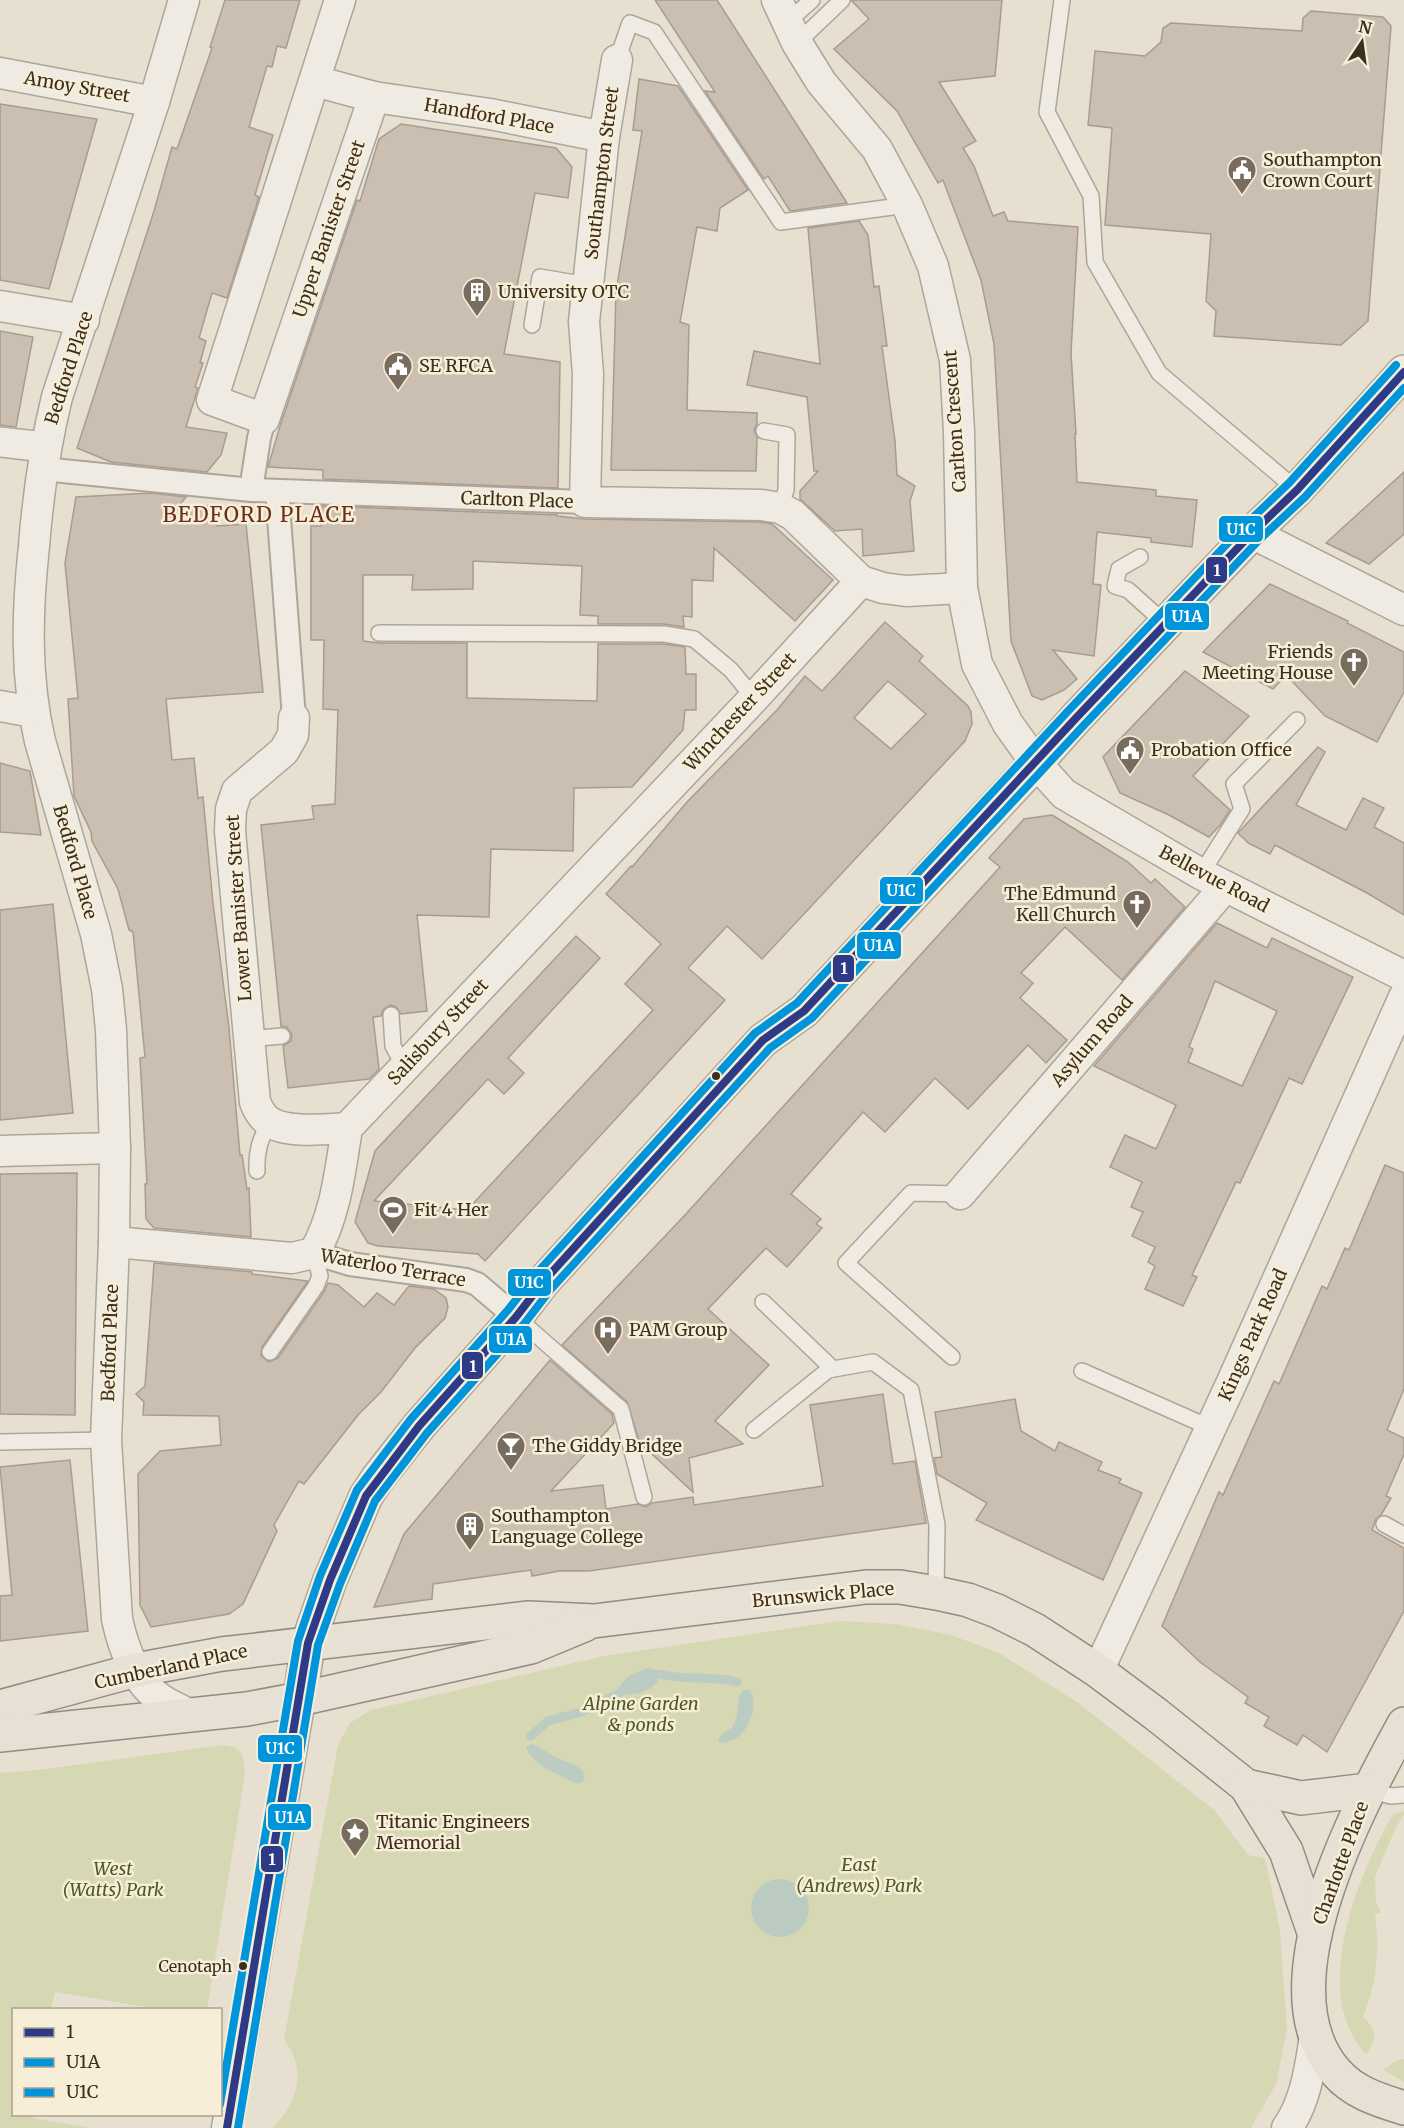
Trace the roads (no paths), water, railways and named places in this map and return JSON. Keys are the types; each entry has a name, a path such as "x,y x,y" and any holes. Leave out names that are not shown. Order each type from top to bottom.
{"main road":[{"name":"Brunswick Place","path":"308,1643 529,1618 594,1621 866,1587 900,1587 968,1600 1016,1620 1098,1671 1246,1786 1286,1851 1315,1935"},
{"name":"Brunswick Place","path":"300,1699 531,1647 594,1621"},
{"name":"Cumberland Place","path":"0,1707 136,1670 222,1654 308,1643"},
{"path":"0,1735 247,1709 300,1699"},
{"name":"Charlotte Place","path":"1404,1724 1368,1790 1347,1836 1329,1885 1315,1935 1310,1977 1314,2036 1323,2055 1338,2074 1368,2096 1404,2108"},
{"name":"Brunswick Place","path":"1246,1786 1301,1798 1368,1790"}],"street":[{"name":"Bedford Place","path":"184,0 154,102 57,397 44,454 28,608 33,712 39,741 96,934 107,988 111,1030 115,1148 114,1242 106,1440 117,1619 121,1639 136,1670 148,1687 160,1699 191,1715"},
{"path":"264,419 212,400 340,0"},
{"name":"Carlton Crescent","path":"787,22 821,82 877,148 908,205 933,266 955,360 962,588 977,664 1008,724 1036,763"},
{"name":"Southampton Street","path":"585,502 588,374 584,322 604,137 617,60"},
{"name":"Amoy Street","path":"0,73 154,102"},
{"path":"315,81 374,97"},
{"name":"Handford Place","path":"374,97 490,114 604,137"},
{"name":"Upper Banister Street","path":"251,490 264,419 374,97"},
{"path":"0,306 84,320"},
{"path":"227,2128 308,1643 344,1545 372,1487 419,1426 516,1317 543,1282 763,1040 804,1011 1077,717 1252,533 1298,489 1404,372"},
{"name":"Carlton Place","path":"44,454 251,490 585,502 762,505 780,508"},
{"name":"Lower Banister Street","path":"269,1122 260,1114 255,1102 230,831 231,809 237,791 284,751 292,735 294,718 277,491"},
{"path":"780,508 793,516 861,580 884,588 906,591 962,588"},
{"path":"1252,533 1404,610"},
{"name":"Winchester Street","path":"618,841 754,698 861,580"},
{"path":"0,706 33,712"},
{"name":"Bellevue Road","path":"1036,763 1065,794 1213,881 1404,976"},
{"name":"Salisbury Street","path":"347,1128 618,841"},
{"name":"Asylum Road","path":"960,1194 1213,881"},
{"name":"Kings Park Road","path":"1098,1671 1211,1428 1404,997"},
{"path":"269,1122 284,1127 317,1130 347,1128 334,1207 324,1236 314,1253"},
{"path":"0,1151 115,1148"},
{"name":"Waterloo Terrace","path":"114,1242 292,1258 314,1253 350,1264 466,1280 477,1284 516,1317"},
{"path":"1287,2128 1295,2117 1309,2075 1314,2036"}],"lane":[{"path":"787,22 812,0"},
{"path":"787,22 842,0"},
{"path":"1062,0 1047,112 1091,195 1095,261 1159,373 1298,489"},
{"path":"617,60 630,23 654,32 781,222 908,205"},
{"path":"532,325 540,277 587,285"},
{"path":"764,431 787,435 786,490 780,508"},
{"path":"0,435 44,454"},
{"path":"0,449 44,454"},
{"path":"1140,557 1119,569 1115,586 1128,590 1166,624"},
{"path":"379,633 664,634 694,639 731,670 754,698"},
{"path":"1213,881 1242,809 1234,784 1297,720"},
{"path":"391,1015 393,1046 405,1068"},
{"path":"248,1039 282,1036"},
{"path":"257,1172 256,1153 269,1122"},
{"path":"952,1356 846,1263 911,1193 960,1194"},
{"path":"270,1352 316,1286 320,1276 314,1253"},
{"path":"763,1302 833,1369"},
{"path":"516,1317 621,1409 644,1497"},
{"path":"754,1430 828,1370 873,1362 911,1390 937,1525 936,1593"},
{"path":"1082,1371 1211,1428"},
{"path":"0,1442 106,1440"},
{"path":"1384,1524 1404,1535"},
{"path":"1368,1790 1391,1796 1404,1795"}],"waterway":[{"path":"659,1674 737,1682"},
{"path":"531,1736 548,1721 581,1712 622,1692"}],"place":[{"name":"Southampton Crown Court","path":"1242,196"},
{"name":"University OTC","path":"477,318"},
{"name":"SE RFCA","path":"398,392"},
{"name":"Friends Meeting House","path":"1354,688"},
{"name":"Probation Office","path":"1130,776"},
{"name":"The Edmund Kell Church","path":"1137,930"},
{"name":"Fit 4 Her","path":"393,1236"},
{"name":"PAM Group","path":"608,1356"},
{"name":"The Giddy Bridge","path":"511,1472"},
{"name":"Southampton Language College","path":"470,1552"},
{"name":"Titanic Engineers Memorial","path":"355,1858"},
{"name":"Cenotaph","path":"243,1966"}],"district":[{"name":"BEDFORD PLACE","path":"259,515"}],"park label":[{"name":"Alpine Garden & ponds","path":"641,1714"},
{"name":"East (Andrews) Park","path":"859,1875"},
{"name":"West (Watts) Park","path":"113,1879"}]}
